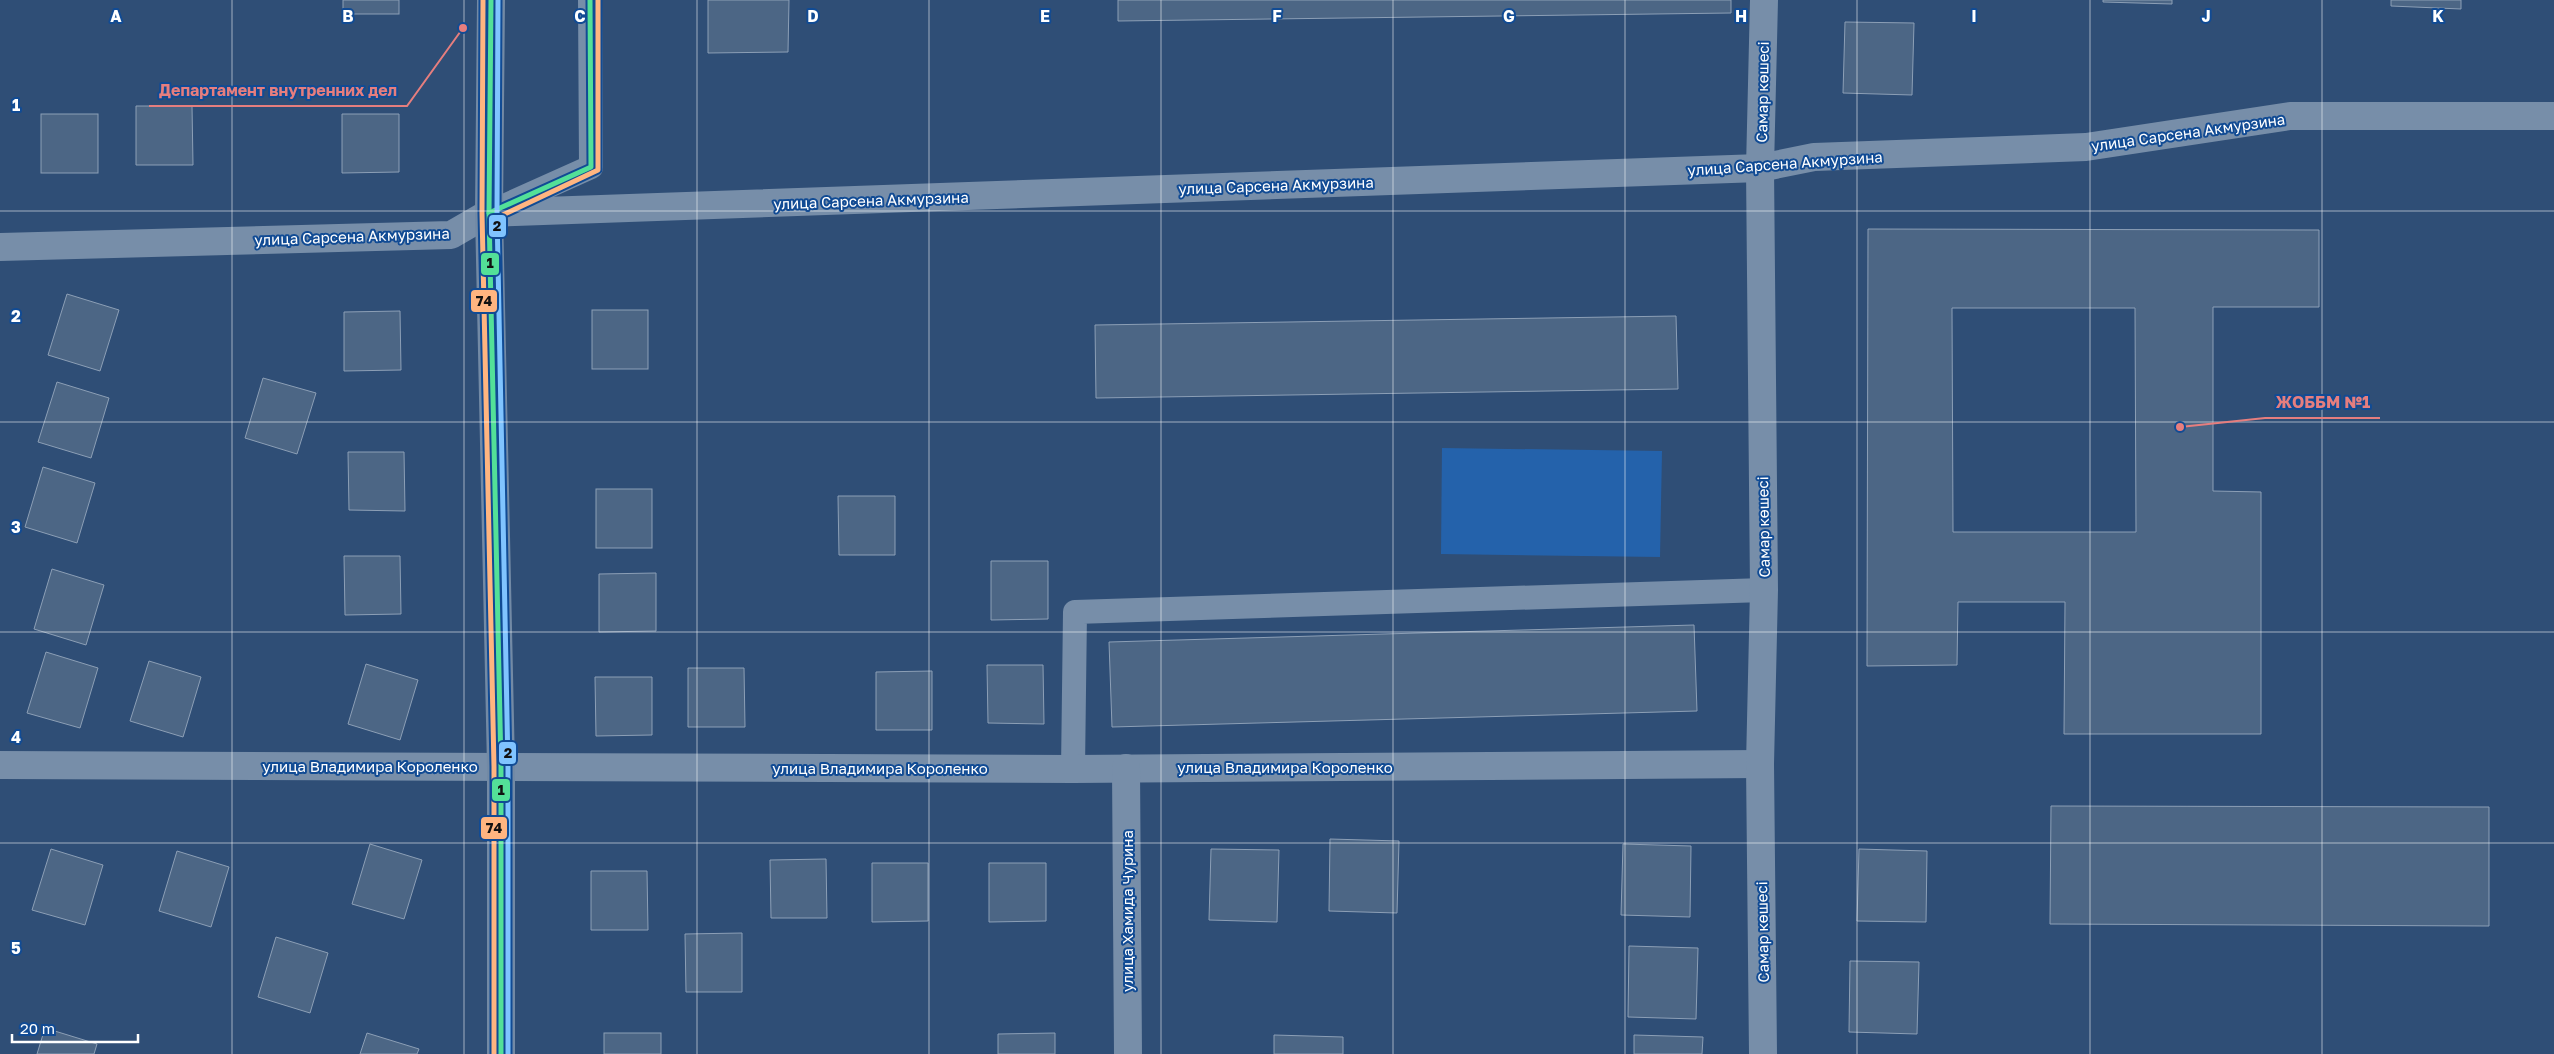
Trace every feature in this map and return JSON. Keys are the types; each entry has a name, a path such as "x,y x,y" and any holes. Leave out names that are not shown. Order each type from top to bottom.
{"street":[{"path":"490,0 490,213 501,767 501,1054"},
{"name":"Самар көшесі","path":"1763,1054 1760,764 1764,590 1760,168 1764,0"},
{"name":"улица Сарсена Акмурзина","path":"0,247 451,235 490,213 1760,168 1814,157 2086,148 2290,116 2554,116"},
{"name":"улица Владимира Короленко","path":"0,765 1073,769 1760,764"},
{"name":"улица Хамида Чурина","path":"1126,768 1128,1054"}],"lane":[{"path":"490,213 591,167 590,0"},
{"path":"1073,769 1075,612 1764,590"}],"shaded area":[{"path":"1442,448 1662,451 1660,557 1441,554"}],"building":[{"path":"343,0 399,0 399,14 343,14"},
{"path":"708,0 789,0 788,52 708,53"},
{"path":"1118,0 1731,0 1731,13 1118,21"},
{"path":"2103,0 2172,0 2172,4 2103,2"},
{"path":"2391,0 2461,0 2461,9 2391,6"},
{"path":"1845,22 1914,23 1912,95 1843,93"},
{"path":"136,106 192,106 193,165 136,165"},
{"path":"41,114 98,114 98,173 41,173"},
{"path":"342,114 399,114 399,172 342,173"},
{"path":"1868,229 2319,230 2319,307 2213,307 2213,491 2261,492 2261,734 2064,734 2065,602 1958,602 1957,665 1867,666","holes":["1952,308 2135,308 2136,532 1953,532"]},
{"path":"67,294 119,310 100,371 48,355"},
{"path":"592,310 648,310 648,369 592,369"},
{"path":"400,311 401,370 344,371 344,312"},
{"path":"1676,316 1678,389 1096,398 1095,325"},
{"path":"263,378 316,393 297,454 245,438"},
{"path":"57,382 109,398 91,458 38,442"},
{"path":"348,452 404,452 405,511 349,510"},
{"path":"43,467 95,483 77,543 25,527"},
{"path":"596,489 652,489 652,548 596,548"},
{"path":"838,496 895,496 895,555 839,555"},
{"path":"344,556 400,556 401,614 345,615"},
{"path":"991,561 1048,561 1048,619 991,620"},
{"path":"52,569 104,585 86,645 34,629"},
{"path":"656,573 656,631 599,632 599,574"},
{"path":"1694,625 1697,711 1112,727 1109,642"},
{"path":"46,652 98,668 80,728 27,713"},
{"path":"149,661 201,677 183,737 130,721"},
{"path":"366,664 418,680 400,740 348,724"},
{"path":"987,665 1043,665 1044,724 988,723"},
{"path":"688,668 744,668 745,727 688,727"},
{"path":"932,671 932,730 876,730 876,672"},
{"path":"595,677 652,677 652,735 596,736"},
{"path":"2051,806 2489,807 2489,926 2050,924"},
{"path":"1330,839 1399,841 1397,913 1329,911"},
{"path":"370,844 422,860 404,919 352,904"},
{"path":"1623,844 1691,846 1690,917 1621,915"},
{"path":"51,849 103,865 85,925 32,910"},
{"path":"1211,849 1279,850 1277,922 1209,920"},
{"path":"1859,849 1927,851 1926,922 1857,921"},
{"path":"177,851 229,867 211,927 159,911"},
{"path":"826,859 827,918 771,918 770,860"},
{"path":"872,863 928,863 928,921 872,922"},
{"path":"989,863 1046,863 1046,921 989,922"},
{"path":"591,871 647,871 648,930 591,930"},
{"path":"742,933 742,992 686,992 685,934"},
{"path":"276,937 328,953 310,1013 258,997"},
{"path":"1629,946 1698,948 1696,1019 1628,1017"},
{"path":"1850,961 1919,962 1917,1034 1849,1032"},
{"path":"45,1028 97,1044 94,1054 37,1054"},
{"path":"367,1033 419,1049 417,1054 360,1054"},
{"path":"604,1033 661,1033 661,1054 604,1054"},
{"path":"1055,1033 1055,1054 998,1054 998,1034"},
{"path":"1274,1035 1343,1037 1343,1054 1274,1054"},
{"path":"1634,1035 1703,1037 1702,1054 1634,1054"}],"transit line":[{"name":"74","path":"483,0 482,213 494,767 494,1054"},
{"name":"1","path":"491,0 489,213 501,767 501,1054"},
{"name":"2","path":"498,0 497,213 508,767 508,1054"},
{"name":"1","path":"489,213 591,167 590,0"},
{"name":"74","path":"492,220 598,170 598,0"}],"place":[{"name":"Департамент внутренних дел","path":"463,28"},
{"name":"ЖОББМ №1","path":"2180,427"}]}
